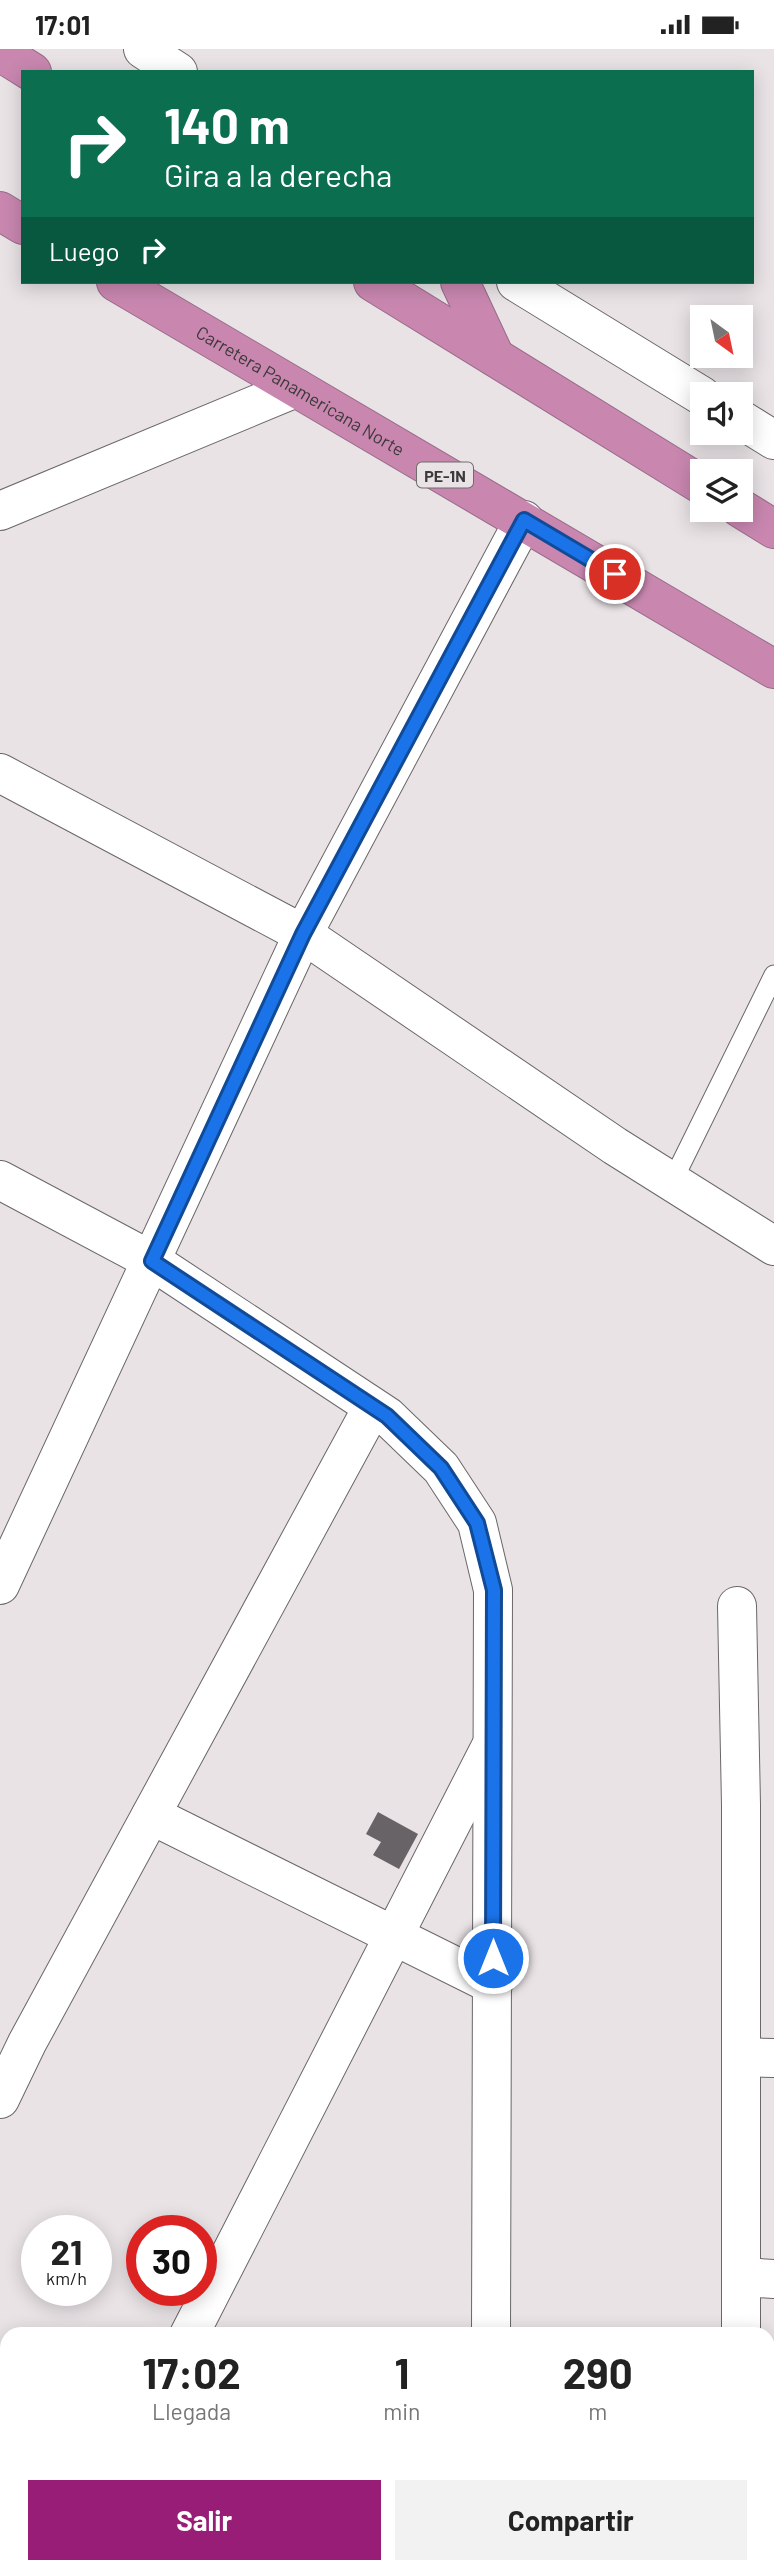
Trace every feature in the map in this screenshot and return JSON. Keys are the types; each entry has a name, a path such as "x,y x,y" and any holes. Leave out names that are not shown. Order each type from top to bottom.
{"highway":[{"path":"0,52 29,70"},
{"path":"0,211 21,224"},
{"name":"Carretera Panamericana Norte","path":"119,284 774,669"},
{"path":"376,284 690,478"},
{"path":"461,284 495,357"},
{"path":"753,516 774,529"}],"street":[{"path":"143,49 175,70"},
{"path":"519,284 690,389"},
{"path":"0,510 296,388"},
{"path":"753,427 774,440"},
{"path":"0,1585 303,934 524,520"},
{"path":"0,773 303,934 672,1182 774,1246"},
{"path":"0,1179 152,1261 387,1416 441,1468 477,1523 494,1590 491,2327"},
{"path":"0,2099 27,2043 372,1408"},
{"path":"737,1606 758,1805 757,2278 743,2327"},
{"path":"193,2327 493,1743"},
{"path":"151,1815 492,1985"}],"lane":[{"path":"672,1182 774,975"}],"building":[{"path":"378,1812 418,1834 399,1869 373,1855 381,1842 366,1834"}],"route":[{"path":"493,1958 494,1590 477,1523 441,1468 387,1416 152,1261 303,934 524,520 615,574"}]}
